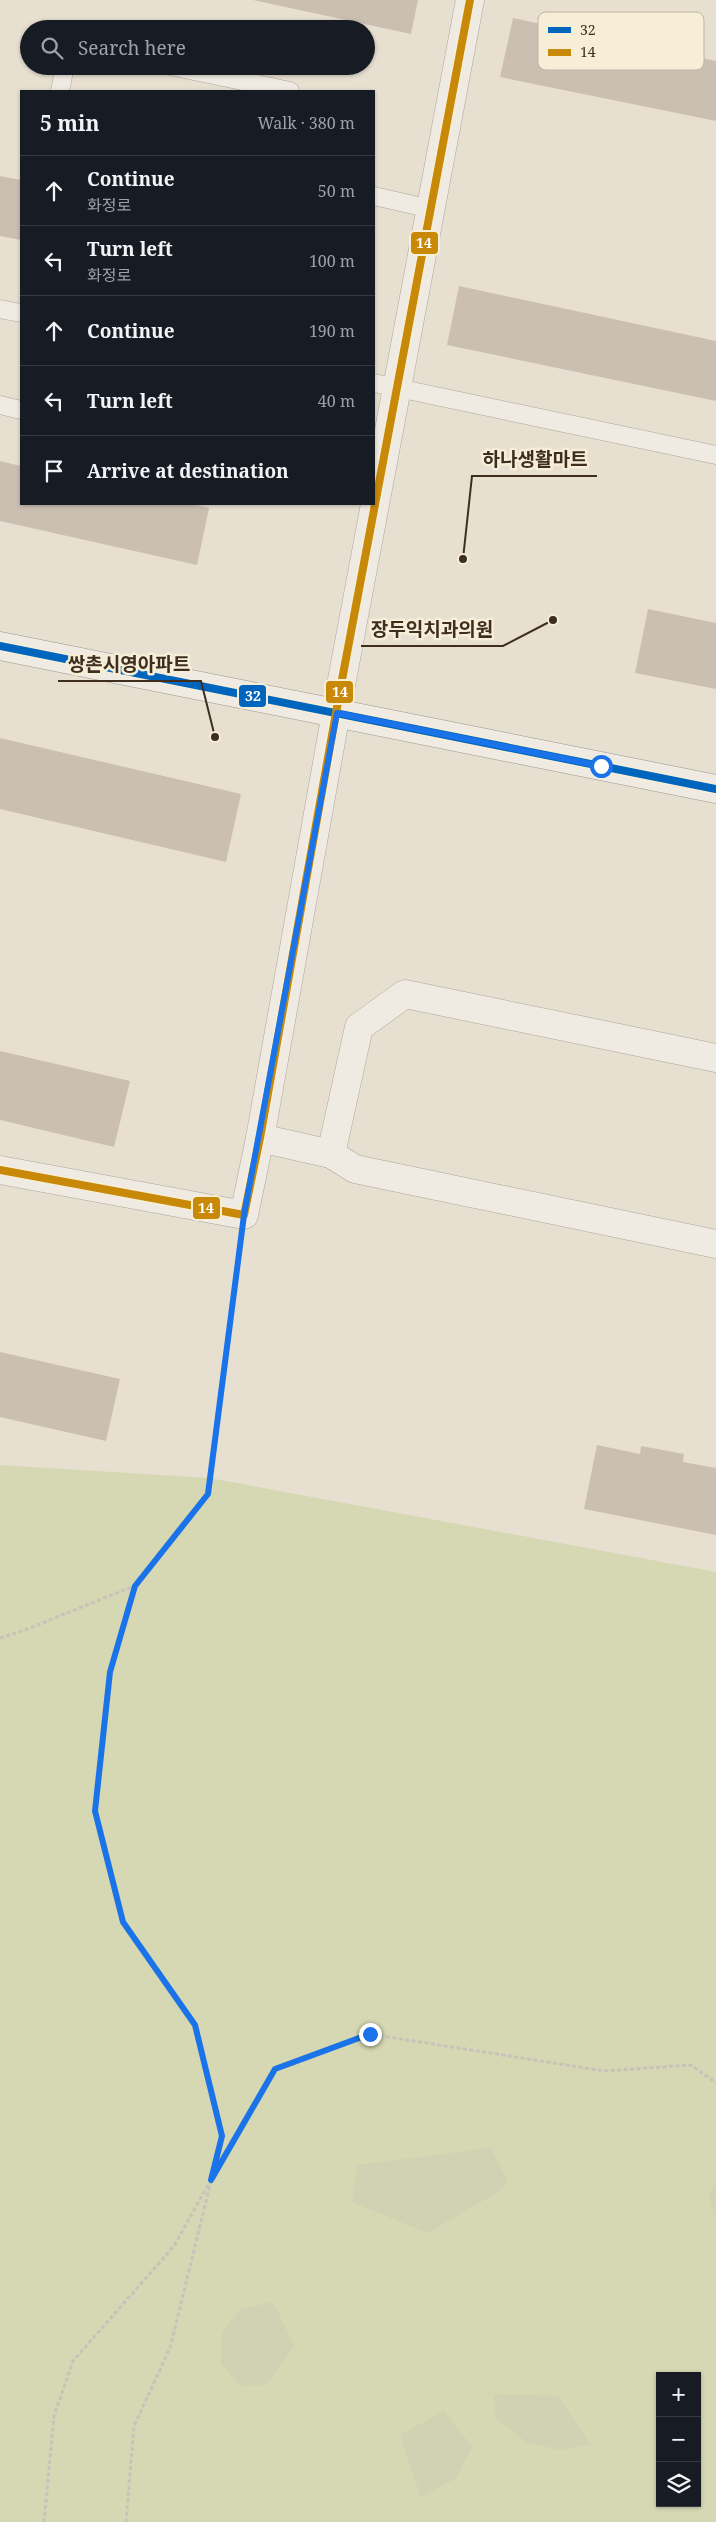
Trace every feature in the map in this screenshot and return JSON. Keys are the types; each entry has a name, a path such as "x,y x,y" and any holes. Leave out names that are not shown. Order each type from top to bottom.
{"street":[{"path":"375,459 386,385 431,209 470,0"},
{"path":"0,1170 244,1215 260,1138 337,713 368,505"},
{"path":"0,646 716,788"},
{"path":"331,1154 359,1027 405,994 716,1058"},
{"path":"260,1138 331,1154 355,1169 716,1244"}],"lane":[{"path":"60,90 63,75"},
{"path":"213,75 285,90"},
{"path":"375,196 431,209"},
{"path":"0,309 20,313"},
{"path":"386,385 716,455"},
{"path":"0,405 20,410"}],"path":[{"path":"126,2522 134,2426 170,2348 222,2136 195,2025 123,1922 95,1811 110,1672 135,1586 208,1494 244,1215"},
{"path":"0,1638 25,1630 135,1586"},
{"path":"44,2522 54,2416 73,2361 174,2246 275,2069 370,2034 604,2071 691,2065 716,2083"}],"green space":[{"path":"0,1465 210,1478 716,1572 716,2522 0,2522"},
{"path":"491,2148 507,2180 501,2190 428,2233 352,2202 357,2165"},
{"path":"716,2181 716,2219 709,2196"},
{"path":"273,2302 294,2346 267,2385 241,2386 221,2364 222,2332 241,2309"},
{"path":"493,2394 558,2396 591,2444 561,2450 528,2443 496,2418"},
{"path":"444,2411 472,2447 456,2478 421,2497 400,2435"}],"building":[{"path":"253,0 418,0 411,34 375,26 375,20 346,20"},
{"path":"513,18 538,23 538,70 704,70 704,58 716,61 716,121 500,77"},
{"path":"0,176 20,180 20,240 0,236"},
{"path":"459,286 716,341 716,401 447,345"},
{"path":"0,461 20,466 20,505 196,505 209,508 197,565 0,521"},
{"path":"648,609 716,623 716,689 635,673"},
{"path":"0,738 241,794 226,862 0,809"},
{"path":"0,1051 130,1081 114,1147 0,1120"},
{"path":"0,1352 120,1379 106,1441 0,1417"},
{"path":"597,1445 640,1454 641,1446 684,1454 683,1462 716,1468 716,1535 584,1509"}],"transit line":[{"name":"14","path":"375,504 470,0"},
{"name":"14","path":"0,1170 244,1215 260,1138 375,505"},
{"name":"32","path":"0,646 716,789"}],"place":[{"name":"하나생활마트","path":"463,559"},
{"name":"장두익치과의원","path":"553,620"},
{"name":"쌍촌시영아파트","path":"215,737"}],"route":[{"path":"370,2034 275,2069 211,2180 222,2136 195,2025 123,1922 95,1811 110,1672 135,1586 208,1494 244,1215 260,1138 337,713 601,766"}]}
